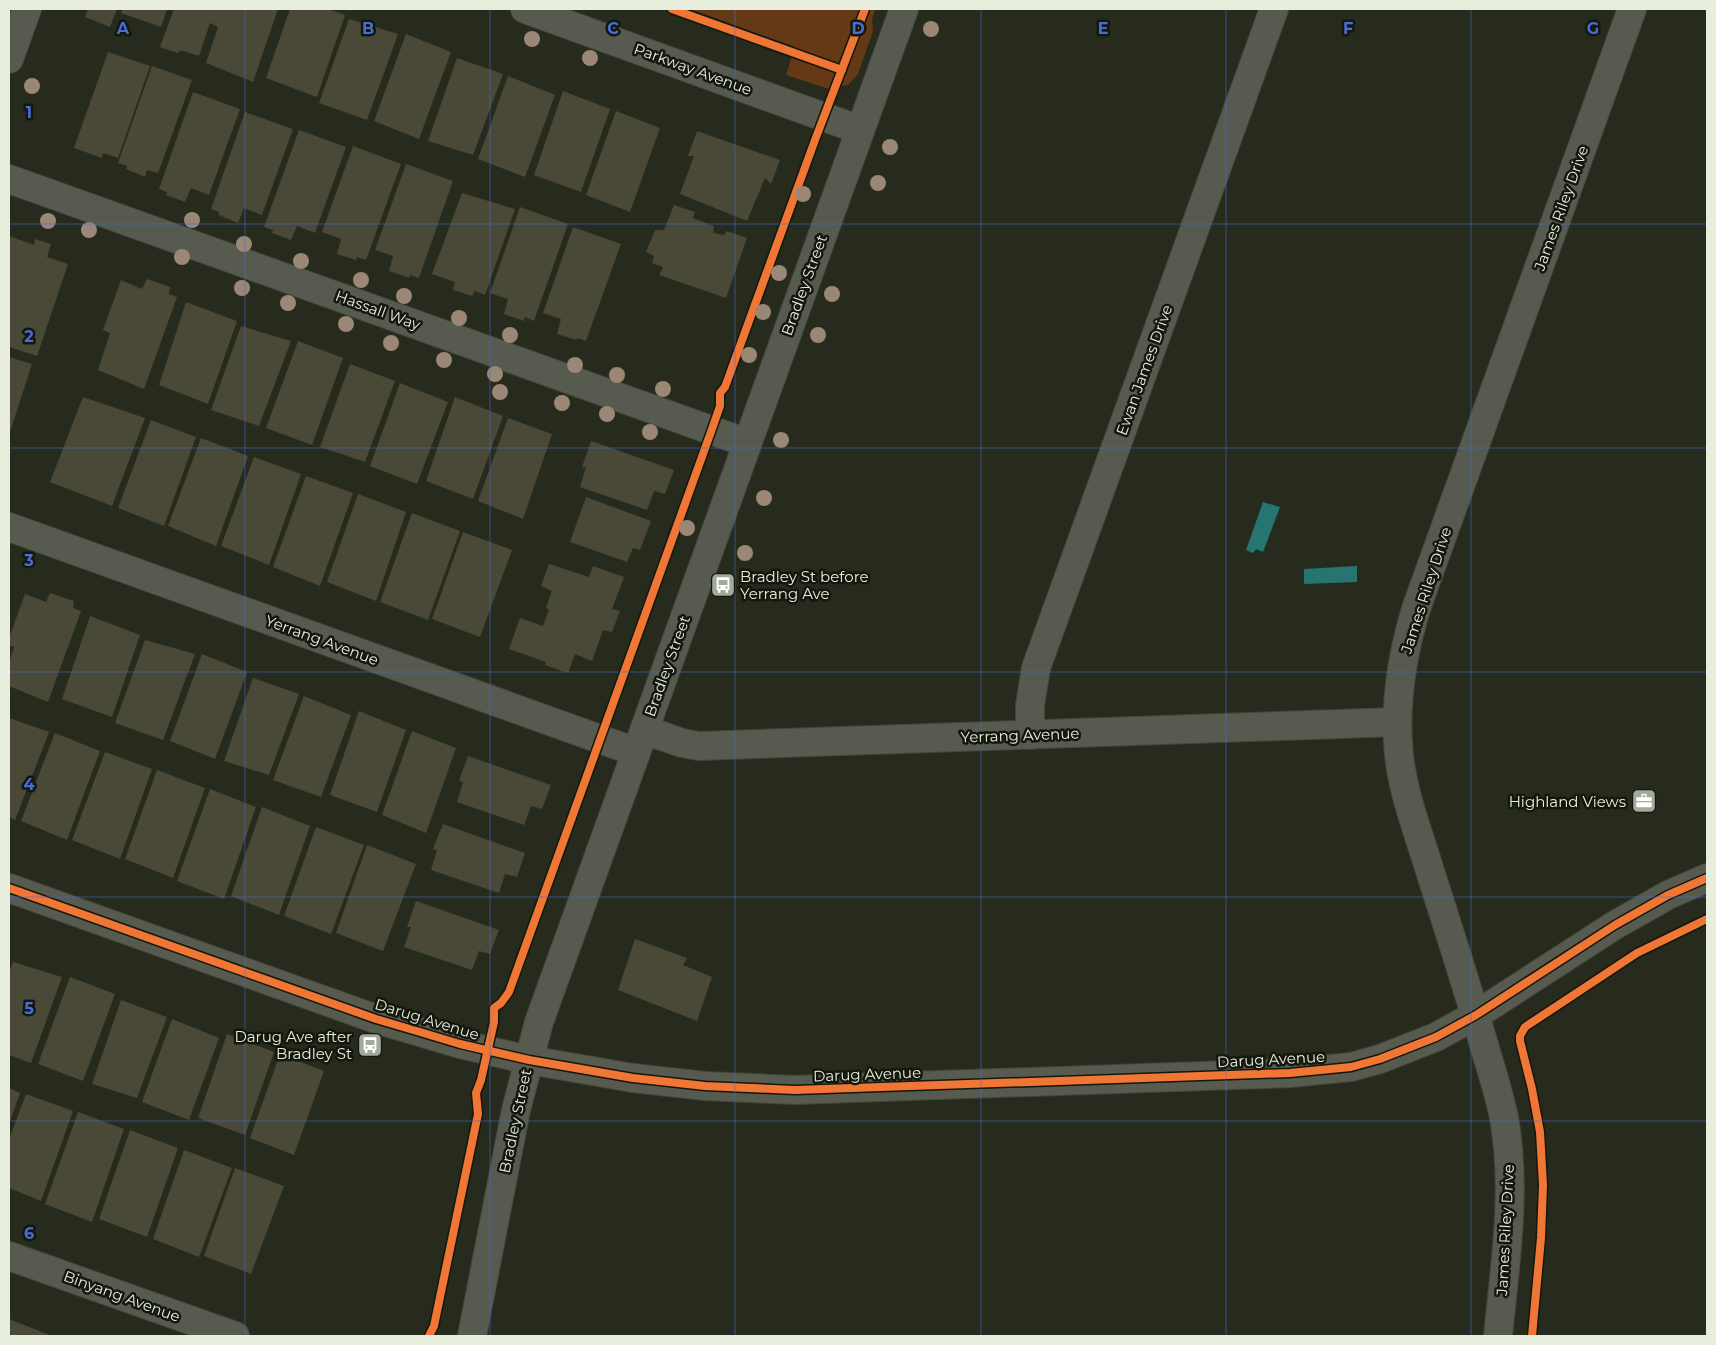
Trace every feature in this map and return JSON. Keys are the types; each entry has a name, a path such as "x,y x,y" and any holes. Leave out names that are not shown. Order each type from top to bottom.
{"street":[{"path":"9,59 27,9"},
{"name":"Parkway Avenue","path":"525,9 860,130"},
{"name":"Bradley Street","path":"472,1336 516,1110 540,1022 904,9"},
{"name":"Ewan James Drive","path":"1030,735 1030,705 1036,668 1274,9"},
{"name":"James Riley Drive","path":"1498,1336 1508,1230 1510,1180 1501,1106 1476,1015 1408,799 1399,755 1398,722 1401,672 1410,628 1417,606 1632,9"},
{"name":"Hassall Way","path":"9,179 747,442"},
{"name":"Yerrang Avenue","path":"9,527 640,741 682,743 699,746 1398,722"},
{"name":"Darug Avenue","path":"9,888 376,1019 460,1044 529,1060 633,1078 705,1086 796,1090 1290,1073 1351,1067 1380,1059 1436,1037 1476,1015 1615,925 1668,895 1707,878"},
{"name":"Binyang Avenue","path":"9,1256 235,1336"}],"shaded area":[{"path":"690,9 875,9 872,20 873,31 858,74 848,85 829,89 786,75 795,47"}],"water":[{"path":"1263,502 1280,507 1263,552 1256,549 1253,553 1246,550"},
{"path":"1357,566 1357,582 1304,584 1304,569"}],"building":[{"path":"88,9 117,9 110,27 85,17"},
{"path":"123,9 167,9 161,27 121,13"},
{"path":"174,9 278,9 253,82 206,63 218,27 210,23 199,56 180,50 178,53 160,47"},
{"path":"290,9 328,9 345,15 317,97 266,78"},
{"path":"349,19 398,34 367,120 319,103"},
{"path":"406,34 451,52 419,139 374,121"},
{"path":"108,52 150,66 118,158 103,153 102,158 74,148"},
{"path":"457,58 503,74 473,155 428,141"},
{"path":"152,66 192,80 158,173 147,170 145,177 126,169 127,166 118,163"},
{"path":"508,76 555,95 525,177 478,159"},
{"path":"563,91 610,109 581,192 534,175"},
{"path":"193,92 240,109 209,195 191,188 185,202 166,195 167,192 159,189"},
{"path":"616,111 660,128 630,212 586,195"},
{"path":"245,112 293,129 262,215 244,208 238,223 219,215 219,212 211,209"},
{"path":"299,130 346,147 315,233 297,226 291,240 272,233 273,230 264,227"},
{"path":"697,131 780,160 771,184 765,178 747,221 680,194 694,156 688,156"},
{"path":"353,146 401,164 366,260 357,257 356,260 337,254 341,239 322,232"},
{"path":"406,164 453,181 419,278 410,275 409,278 389,271 393,256 375,250"},
{"path":"462,193 515,209 485,295 475,291 472,296 453,290 455,282 432,274"},
{"path":"674,205 695,212 693,218 714,226 713,233 724,235 727,231 747,238 726,298 659,275 663,267 652,263 654,256 646,252 655,230 664,230"},
{"path":"520,207 568,224 534,321 525,317 524,321 504,314 508,299 490,293"},
{"path":"573,227 621,244 586,341 557,334 561,319 543,313"},
{"path":"9,236 34,245 35,239 51,244 47,257 68,264 37,356 9,347"},
{"path":"147,279 170,287 169,294 177,297 144,389 98,370 110,333 103,330 121,280 142,289"},
{"path":"186,302 237,321 208,404 159,385"},
{"path":"241,326 291,341 259,426 211,410"},
{"path":"298,341 343,358 312,445 266,428"},
{"path":"9,357 32,364 9,435"},
{"path":"350,364 395,381 365,462 320,447"},
{"path":"400,383 448,402 417,484 370,466"},
{"path":"83,397 145,418 112,506 50,482"},
{"path":"455,397 503,416 473,499 426,481"},
{"path":"508,418 552,434 523,519 478,501"},
{"path":"151,420 196,437 164,526 118,508"},
{"path":"201,438 248,456 216,546 168,526"},
{"path":"591,441 674,470 665,494 654,491 647,510 580,487 586,467 582,467"},
{"path":"254,457 301,474 269,565 221,546"},
{"path":"306,476 353,493 320,586 273,567"},
{"path":"358,494 406,512 376,601 327,582"},
{"path":"586,497 651,521 640,550 633,548 627,562 570,542"},
{"path":"412,513 460,531 428,620 380,602"},
{"path":"463,532 512,550 480,637 432,619"},
{"path":"549,564 589,577 593,566 624,577 612,609 620,611 612,632 603,630 592,661 575,654 568,673 545,665 546,662 509,649 520,618 543,626 549,610 546,608 552,591 541,586"},
{"path":"50,593 74,601 73,608 81,611 48,702 9,686 9,663 14,647 9,645 9,638 25,594 46,602"},
{"path":"90,616 140,635 112,717 62,699"},
{"path":"145,640 195,654 163,740 115,723"},
{"path":"202,654 247,672 215,759 170,741"},
{"path":"253,678 299,694 269,775 224,761"},
{"path":"304,696 351,715 321,797 273,780"},
{"path":"359,711 406,730 377,812 330,795"},
{"path":"9,718 49,732 15,820 9,817"},
{"path":"412,731 456,748 426,833 382,815"},
{"path":"55,733 100,751 67,840 21,821"},
{"path":"105,752 152,769 120,859 72,840"},
{"path":"468,756 551,785 542,809 531,806 524,825 457,802 463,782 459,781"},
{"path":"157,770 205,788 173,878 125,859"},
{"path":"210,789 256,807 224,899 177,881"},
{"path":"262,807 310,826 279,915 231,896"},
{"path":"443,824 525,853 517,877 505,874 499,893 431,870 437,850 433,849"},
{"path":"316,827 364,845 331,934 284,916"},
{"path":"367,845 416,864 383,951 336,933"},
{"path":"416,901 499,930 490,954 479,951 472,970 404,947 411,927 407,927"},
{"path":"635,939 687,958 683,965 712,977 697,1021 618,990"},
{"path":"13,962 62,977 31,1063 9,1055 9,973"},
{"path":"70,977 115,994 83,1081 38,1064"},
{"path":"121,1000 167,1017 137,1098 92,1084"},
{"path":"172,1019 219,1038 189,1120 142,1102"},
{"path":"227,1034 274,1052 245,1135 198,1118"},
{"path":"280,1054 324,1071 294,1155 250,1138"},
{"path":"9,1088 20,1093 9,1124"},
{"path":"26,1094 73,1111 41,1201 9,1188 9,1139"},
{"path":"78,1112 124,1129 92,1222 45,1204"},
{"path":"130,1130 178,1148 147,1237 99,1219"},
{"path":"184,1150 232,1168 199,1257 153,1239"},
{"path":"235,1168 284,1186 251,1274 204,1256"},
{"path":"9,1319 52,1336 9,1336"}],"cycle path":[{"path":"672,9 842,70"},
{"path":"429,1336 434,1326 478,1114 476,1093 481,1080 494,1022 494,1008 501,1003 509,992 712,429 720,406 720,393 725,387 865,9"},
{"path":"9,888 376,1019 460,1044 529,1060 633,1078 705,1086 795,1090 1290,1073 1351,1067 1380,1059 1436,1037 1476,1015 1615,925 1668,895 1707,878"},
{"path":"1532,1336 1541,1238 1543,1185 1540,1132 1520,1036 1525,1027 1637,953 1707,919"}],"place":[{"name":"Bradley St before Yerrang Ave","path":"723,585"},
{"name":"Highland Views","path":"1644,801"},
{"name":"Darug Ave after Bradley St","path":"370,1045"}]}
